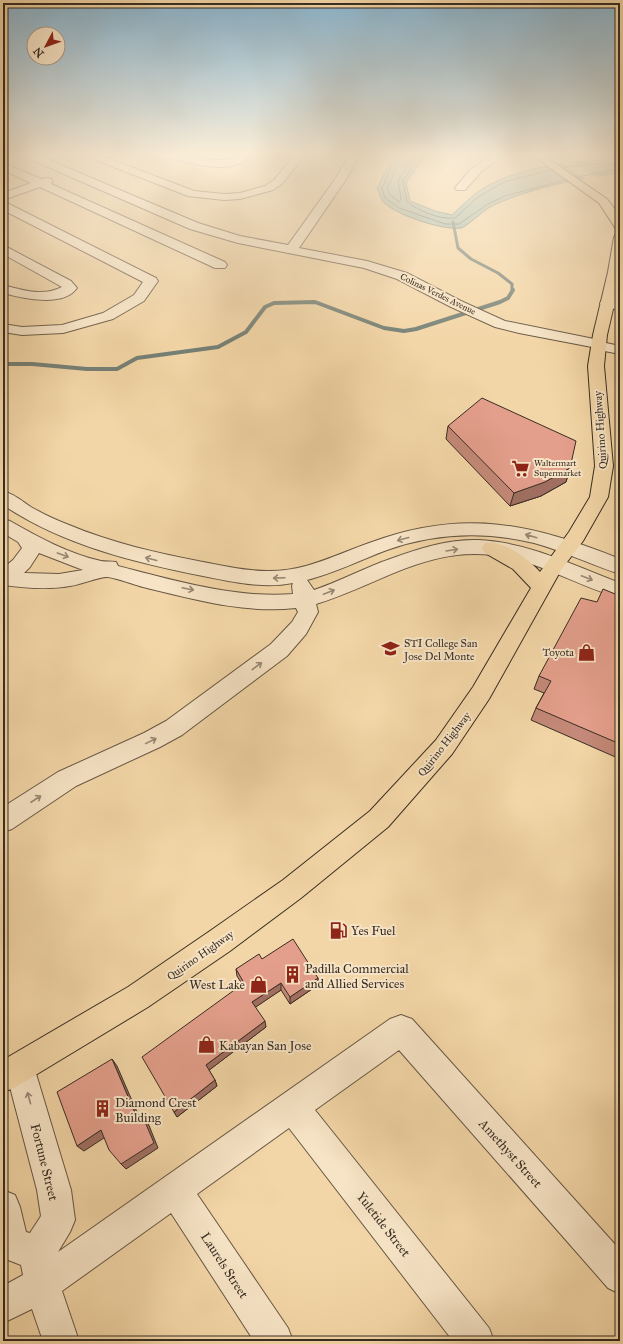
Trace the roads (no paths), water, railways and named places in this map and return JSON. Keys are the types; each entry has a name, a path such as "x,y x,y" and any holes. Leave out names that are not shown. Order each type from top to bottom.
{"main road":[{"name":"Quirino Highway","path":"12,1072 138,997 220,941 346,847 379,819 432,761 468,713 481,693 520,621 547,576 568,547 599,497 604,466 596,366 599,342 614,305 615,272 620,237"}],"street":[{"path":"3,328 22,331 63,329 108,316 139,298 151,281 24,218"},
{"path":"117,218 220,265"},
{"name":"Colinas Verdes Avenue","path":"176,218 194,226 238,239 294,246 354,258 402,276 492,316 519,330 599,342 620,350"},
{"path":"294,246 314,218"},
{"path":"3,249 66,284 70,288 63,292 46,296 22,294 3,289"},
{"path":"3,497 32,515 57,527 123,551 159,561 241,576 275,578 301,575 391,542 446,529 479,528 513,532 568,547 620,567"},
{"path":"3,525 50,550 106,570 155,583 246,600 272,602 304,600 322,595 379,570 410,560 449,550 477,547 492,548 519,554 547,576 620,591"},
{"path":"3,578 27,559 32,548 25,538"},
{"path":"3,578 55,582 86,576 106,570 123,551"},
{"path":"3,821 67,779 152,740 174,728 279,650 299,628 308,612 304,600 301,575"},
{"name":"Amethyst Street","path":"293,1107 401,1030 620,1276"},
{"name":"Fortune Street","path":"12,1072 54,1190 58,1220 40,1268"},
{"path":"3,1306 40,1268 175,1190 293,1107"},
{"name":"Yuletide Street","path":"293,1107 476,1341"},
{"name":"Laurels Street","path":"175,1190 275,1341"},
{"path":"3,1208 12,1244 40,1268 61,1341"}],"water":[{"path":"411,218 476,218 461,228 443,227"}],"waterway":[{"path":"453,222 458,248 471,259 498,273 512,284 512,291"},
{"path":"3,364 32,364 87,369 117,369 137,358 218,347 246,332 265,307 274,303 315,302 384,328 404,331 416,329 500,302 508,298 513,290"}],"place":[{"name":"Waltermart Supermarket","path":"521,468"},
{"name":"STI College San Jose Del Monte","path":"391,649"},
{"name":"Toyota","path":"587,652"},
{"name":"Yes Fuel","path":"338,930"},
{"name":"Padilla Commercial and Allied Services","path":"292,975"},
{"name":"West Lake","path":"258,984"},
{"name":"Kabayan San Jose","path":"206,1045"},
{"name":"Diamond Crest Building","path":"102,1109"}]}
